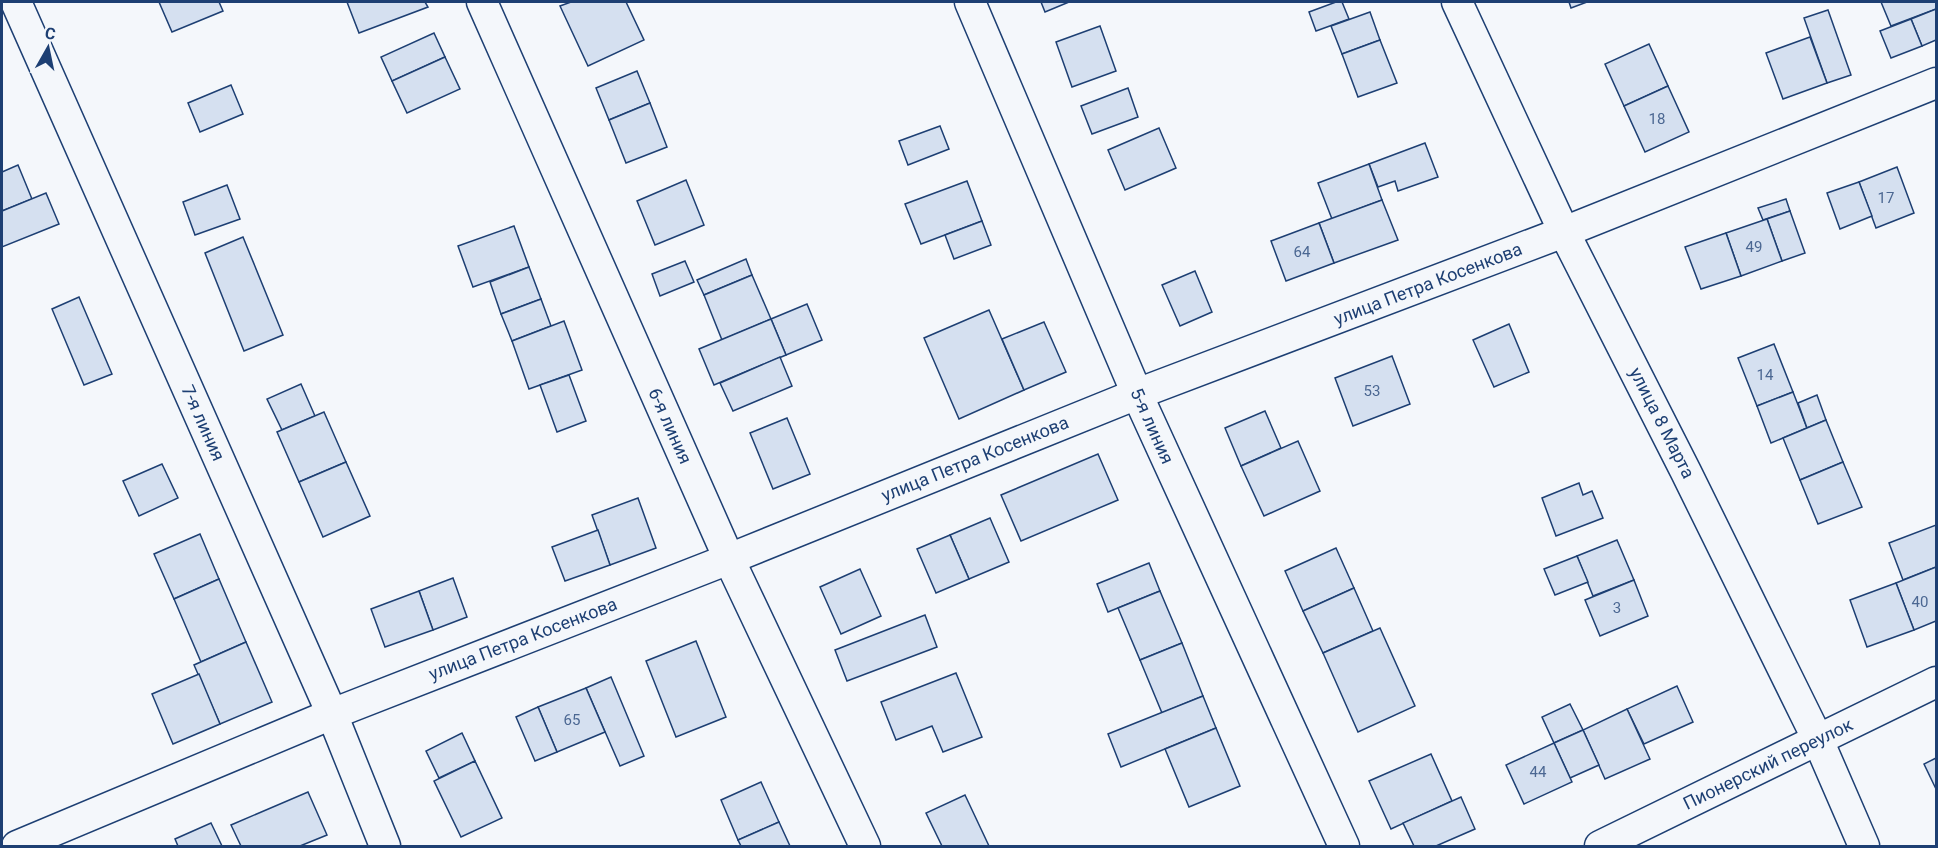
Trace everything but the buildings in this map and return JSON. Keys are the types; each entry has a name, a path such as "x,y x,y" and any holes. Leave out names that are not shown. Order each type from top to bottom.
{"street":[{"name":"7-я линия","path":"16,2 332,714 385,846"},
{"name":"6-я линия","path":"482,2 729,559 865,846"},
{"name":"5-я линия","path":"970,2 1137,394 1344,846"},
{"name":"улица 8 Марта","path":"1457,2 1564,232 1818,740 1863,846"},
{"name":"улица Петра Косенкова","path":"17,846 332,714 729,559 1137,394 1564,232 1936,83"},
{"name":"Пионерский переулок","path":"1600,846 1936,682"}]}
